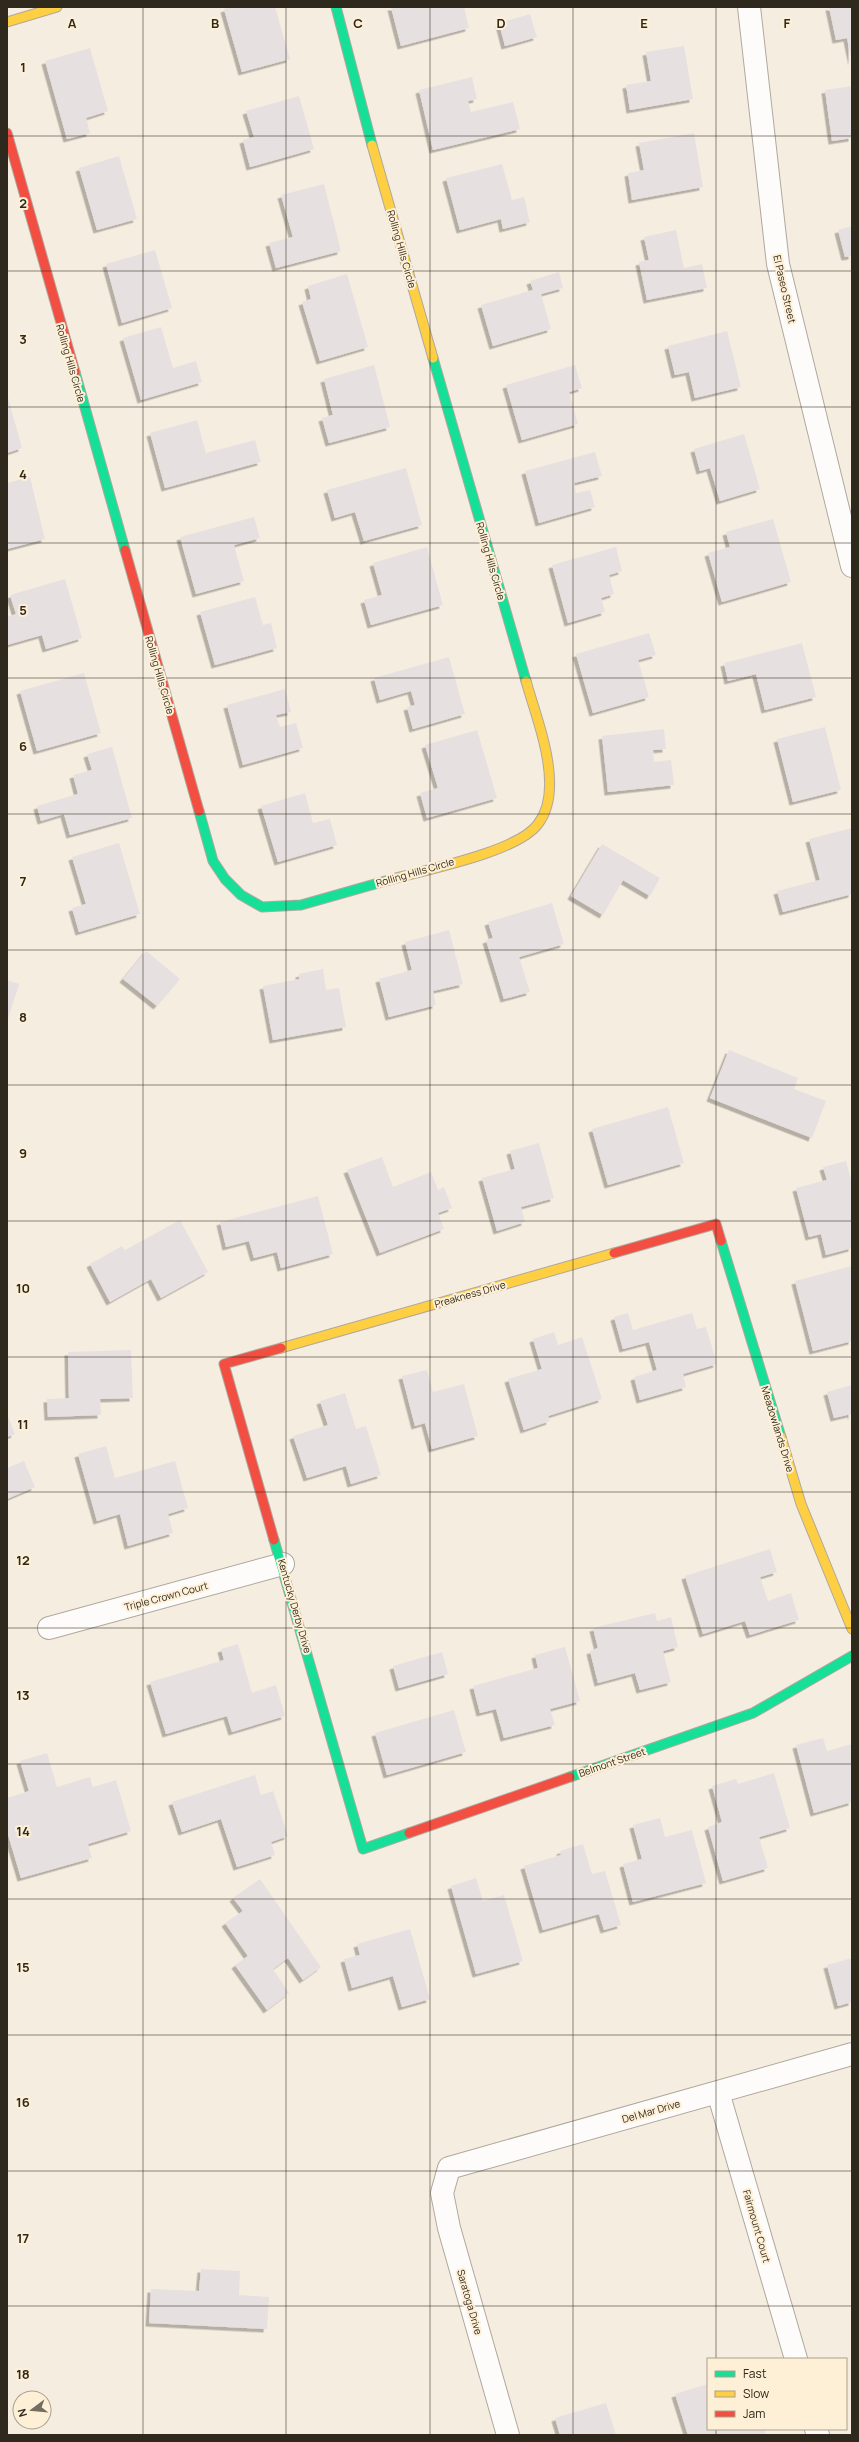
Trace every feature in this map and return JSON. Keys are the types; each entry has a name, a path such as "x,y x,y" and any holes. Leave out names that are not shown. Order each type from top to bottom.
{"street":[{"path":"7,22 57,7"},
{"name":"Rolling Hills Circle","path":"7,133 213,861 225,879 241,895 262,907 300,905 502,848 520,839 538,825 547,805 550,780 547,756 376,160 336,7"},
{"name":"El Paseo Street","path":"749,7 778,264 852,566"},
{"name":"Preakness Drive","path":"224,1364 716,1224"},
{"name":"Meadowlands Drive","path":"716,1224 801,1504 852,1629"},
{"name":"Kentucky Derby Drive","path":"224,1364 283,1564 362,1849"},
{"name":"Triple Crown Court","path":"49,1628 283,1564"},
{"name":"Belmont Street","path":"362,1849 753,1712 852,1656"},
{"name":"Del Mar Drive","path":"449,2168 852,2054"},
{"name":"Fairmount Court","path":"718,2092 796,2358"},
{"name":"Saratoga Drive","path":"449,2168 442,2193 449,2228 508,2435"}],"building":[{"path":"231,7 275,7 290,59 242,72 224,9"},
{"path":"391,7 464,7 469,28 401,46"},
{"path":"829,7 852,7 852,62 847,38 836,40"},
{"path":"530,14 537,37 505,46 499,23"},
{"path":"684,46 693,99 630,110 626,85 651,81 646,52"},
{"path":"90,48 108,111 86,118 90,133 67,139 45,61"},
{"path":"472,77 477,99 468,101 471,112 513,102 520,129 433,150 419,90"},
{"path":"852,86 852,138 832,141 825,90"},
{"path":"299,96 314,149 250,167 243,140 254,137 246,111"},
{"path":"694,133 703,187 632,200 628,173 644,170 639,143"},
{"path":"119,156 137,219 97,230 79,168"},
{"path":"502,164 512,200 524,197 530,222 503,229 501,219 460,230 446,178"},
{"path":"324,184 341,251 276,268 269,243 293,237 281,195"},
{"path":"852,226 852,256 845,257 838,230"},
{"path":"676,230 684,268 702,264 707,288 647,300 639,262 649,260 644,237"},
{"path":"155,250 172,308 122,323 106,264"},
{"path":"559,272 563,288 541,294 551,329 493,346 481,305 533,290 530,281"},
{"path":"347,274 368,347 320,361 302,302 311,299 308,286"},
{"path":"161,327 173,368 196,361 202,382 141,400 123,338"},
{"path":"727,331 741,387 695,398 689,372 675,375 668,346"},
{"path":"374,365 390,427 329,443 322,418 333,415 324,379"},
{"path":"575,365 582,388 569,392 578,424 522,440 506,385"},
{"path":"7,394 22,448 7,453"},
{"path":"197,420 206,453 255,440 261,462 165,488 150,433"},
{"path":"744,434 760,489 720,501 710,468 700,471 694,449"},
{"path":"595,452 602,476 574,483 576,493 590,490 595,507 539,523 525,471"},
{"path":"406,468 422,525 364,541 355,512 335,518 327,490"},
{"path":"30,477 45,539 7,549 7,483"},
{"path":"254,517 260,538 234,545 244,581 196,594 180,537"},
{"path":"773,519 791,582 722,602 708,553 730,547 726,532"},
{"path":"427,547 443,605 371,625 364,600 382,595 373,563"},
{"path":"616,547 622,571 609,575 614,594 601,598 605,612 568,623 552,565"},
{"path":"65,579 82,638 46,649 42,635 7,645 7,617 16,614 10,595"},
{"path":"255,597 263,625 271,623 277,648 215,665 200,612"},
{"path":"649,633 656,655 638,660 649,697 593,713 576,654"},
{"path":"802,643 816,697 765,710 756,674 728,681 724,663"},
{"path":"449,657 465,714 413,729 407,707 415,705 411,691 380,700 374,678"},
{"path":"84,673 101,733 37,751 20,691"},
{"path":"285,689 291,712 276,715 280,727 296,723 303,748 243,765 227,705"},
{"path":"825,727 841,790 793,802 777,739"},
{"path":"664,729 666,749 653,750 654,762 671,760 674,785 608,792 602,736"},
{"path":"477,730 497,798 427,818 420,793 438,788 425,745"},
{"path":"112,747 132,818 70,835 64,814 41,821 37,806 78,794 73,775 92,770 87,754"},
{"path":"305,793 313,823 330,819 337,845 278,862 261,806"},
{"path":"852,828 852,894 783,912 777,891 820,880 809,839"},
{"path":"119,843 140,914 79,932 72,908 86,904 72,857"},
{"path":"602,844 660,878 650,896 623,880 603,915 571,896"},
{"path":"552,903 564,944 519,957 530,992 504,999 486,940 493,938 488,922"},
{"path":"449,930 463,984 433,991 436,1005 389,1017 379,979 412,970 405,942"},
{"path":"146,951 180,979 157,1006 123,979"},
{"path":"323,969 326,990 339,988 346,1027 273,1040 263,986 299,979 299,974"},
{"path":"7,980 19,984 7,1022"},
{"path":"729,1050 798,1078 794,1089 826,1101 812,1138 710,1098"},
{"path":"668,1107 684,1163 608,1185 592,1129"},
{"path":"539,1143 554,1198 521,1207 525,1222 497,1231 482,1178 515,1169 510,1151"},
{"path":"382,1157 393,1187 431,1172 438,1190 444,1187 452,1208 438,1213 444,1229 380,1253 347,1170"},
{"path":"846,1161 852,1183 852,1248 826,1255 821,1234 809,1237 796,1188 827,1180 823,1167"},
{"path":"318,1196 333,1254 281,1268 277,1252 254,1258 249,1241 226,1247 220,1222"},
{"path":"180,1220 208,1272 161,1298 151,1279 110,1302 90,1264 122,1246 125,1250"},
{"path":"852,1266 852,1341 813,1351 795,1281"},
{"path":"628,1313 633,1330 692,1313 697,1329 706,1327 717,1364 683,1374 686,1387 640,1400 634,1377 657,1370 649,1342 623,1349 614,1317"},
{"path":"554,1332 558,1345 582,1337 602,1399 548,1416 550,1421 524,1430 508,1379 542,1369 533,1339"},
{"path":"131,1350 133,1398 100,1399 101,1415 48,1417 47,1399 69,1398 68,1352"},
{"path":"427,1370 433,1392 464,1384 478,1436 432,1449 425,1423 415,1426 402,1376"},
{"path":"852,1385 852,1417 851,1414 834,1418 827,1392"},
{"path":"345,1393 356,1429 366,1426 381,1475 351,1484 346,1466 307,1478 293,1436 328,1425 320,1401"},
{"path":"7,1414 15,1434 7,1437"},
{"path":"106,1446 115,1478 175,1461 188,1508 168,1514 173,1533 128,1546 120,1514 97,1521 78,1454"},
{"path":"24,1461 35,1487 7,1499 7,1468"},
{"path":"770,1549 777,1572 760,1577 768,1601 791,1593 799,1620 750,1635 745,1621 703,1634 685,1576"},
{"path":"655,1613 657,1621 671,1617 678,1647 663,1651 671,1682 640,1690 635,1673 598,1683 590,1651 598,1648 593,1628"},
{"path":"238,1644 252,1693 276,1685 285,1716 232,1732 227,1716 166,1734 150,1682 224,1660 221,1649"},
{"path":"565,1647 580,1701 550,1709 555,1725 504,1738 496,1709 480,1713 473,1686 538,1668 535,1655"},
{"path":"442,1652 448,1674 399,1688 393,1666"},
{"path":"454,1710 466,1752 387,1775 375,1733"},
{"path":"823,1738 827,1751 852,1744 852,1802 814,1813 796,1745"},
{"path":"47,1753 57,1787 90,1777 93,1787 116,1780 131,1831 88,1844 92,1858 21,1878 7,1831 7,1798 29,1791 20,1761"},
{"path":"774,1773 790,1828 759,1837 768,1868 723,1881 708,1827 722,1822 712,1786 736,1779 738,1784"},
{"path":"255,1775 261,1795 273,1791 288,1836 271,1842 275,1855 237,1867 221,1819 182,1832 172,1802"},
{"path":"660,1818 665,1837 692,1830 706,1883 633,1902 623,1864 642,1859 633,1825"},
{"path":"583,1844 592,1874 605,1871 621,1925 604,1930 599,1914 543,1930 524,1866 561,1855 560,1851"},
{"path":"476,1878 483,1901 504,1895 523,1961 476,1974 451,1886"},
{"path":"260,1879 321,1967 303,1980 288,1958 273,1969 289,1993 267,2010 235,1965 248,1956 225,1923 243,1911 233,1898"},
{"path":"410,1929 430,1999 402,2007 393,1976 352,1988 344,1959 360,1955 357,1944"},
{"path":"852,1958 852,2002 838,2006 827,1965"},
{"path":"201,2269 240,2271 239,2295 269,2297 267,2329 149,2323 151,2289 199,2291"},
{"path":"707,2384 707,2430 764,2430 766,2435 688,2435 675,2394"},
{"path":"606,2403 616,2435 560,2435 555,2418"}],"traffic: fast":[{"path":"336,7 372,145"},
{"path":"433,358 526,681"},
{"path":"75,372 125,550"},
{"path":"199,811 213,861 225,879 241,895 262,907 301,905 389,880"},
{"path":"721,1241 781,1437"},
{"path":"274,1540 363,1849 409,1833"},
{"path":"570,1777 753,1713 852,1656"}],"traffic: slow":[{"path":"7,22 57,7"},
{"path":"372,145 433,358"},
{"path":"389,880 469,859 511,843 527,834 543,817 548,801 550,783 547,757 543,738 526,681"},
{"path":"281,1348 614,1253"},
{"path":"781,1437 801,1504 852,1629"}],"traffic: jam":[{"path":"7,133 75,372"},
{"path":"125,550 199,811"},
{"path":"614,1253 716,1224 721,1241"},
{"path":"274,1540 224,1364 281,1348"},
{"path":"409,1833 570,1777"}]}
